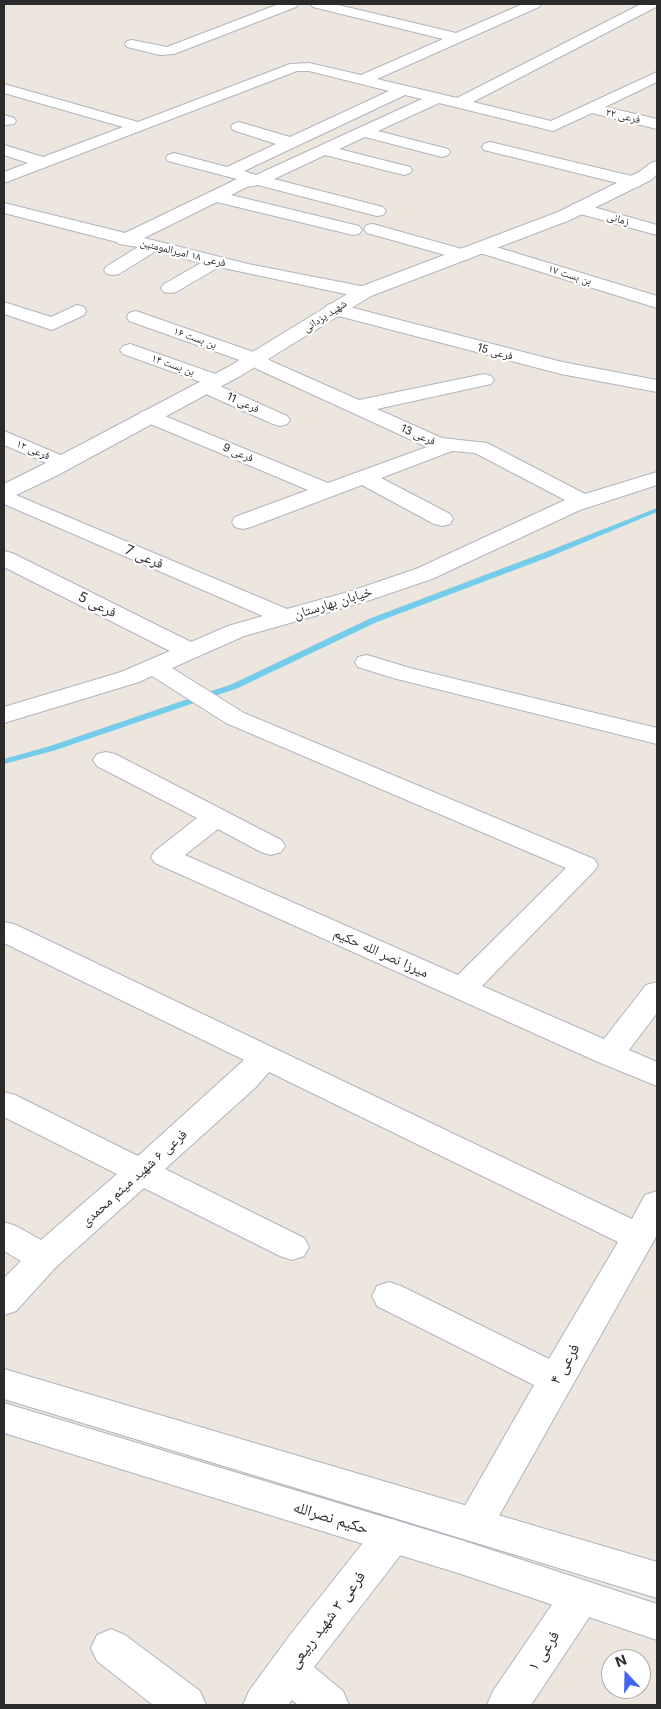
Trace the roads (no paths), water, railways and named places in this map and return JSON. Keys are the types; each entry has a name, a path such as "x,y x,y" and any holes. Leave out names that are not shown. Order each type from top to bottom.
{"street":[{"path":"132,44 160,52 169,51 291,4"},
{"path":"318,4 458,38"},
{"path":"363,80 534,4"},
{"path":"460,103 651,4"},
{"path":"4,178 290,68 309,67 553,126 657,76"},
{"path":"4,88 136,126"},
{"path":"229,172 403,90"},
{"path":"125,240 242,183 258,180 437,98"},
{"name":"فرعی ۲۲","path":"589,108 657,124"},
{"path":"239,128 291,143"},
{"path":"364,132 442,152"},
{"path":"490,147 634,182"},
{"path":"4,150 44,163"},
{"path":"323,150 404,170"},
{"path":"174,158 377,210"},
{"name":"شهید یزدانی","path":"4,492 63,463 211,384 364,292 483,248 579,208 634,182 657,166"},
{"path":"214,196 354,230"},
{"name":"فرعی ۱۸ امیرالمومنین","path":"4,208 125,240 364,292"},
{"name":"زمانی","path":"579,208 657,230"},
{"path":"373,229 463,255"},
{"path":"113,270 152,246"},
{"name":"بن بست ۱۷","path":"483,248 657,302"},
{"path":"170,288 216,261"},
{"path":"4,308 52,324 77,311"},
{"name":"فرعی 15","path":"334,309 561,368 657,386"},
{"name":"بن بست ۱۶","path":"136,317 255,359"},
{"name":"بن بست ۱۴","path":"130,350 211,384"},
{"name":"فرعی 13","path":"255,359 264,365 438,444 480,448 583,501"},
{"path":"356,407 484,380"},
{"name":"فرعی 11","path":"211,384 280,420"},
{"name":"فرعی 9","path":"148,416 328,490"},
{"name":"فرعی ۱۲","path":"4,437 63,463"},
{"path":"243,522 450,445"},
{"path":"363,477 442,519"},
{"name":"خیابان بهارستان","path":"6,713 130,677 163,672 190,651 236,631 356,597 424,574 518,529 583,501 657,478"},
{"name":"فرعی 7","path":"4,496 284,618"},
{"name":"فرعی 5","path":"4,558 190,651"},
{"path":"367,662 402,673 657,736"},
{"path":"163,672 226,712 285,740 584,865 462,989"},
{"path":"106,760 271,846"},
{"name":"میرزا نصر الله حکیم","path":"216,817 164,857 657,1075"},
{"path":"4,931 639,1237"},
{"path":"609,1054 657,992"},
{"name":"فرعی ۶ شهید میثم محمدی","path":"4,1300 44,1258 245,1079 265,1057"},
{"path":"4,1103 292,1247"},
{"name":"فرعی ۴","path":"473,1524 657,1204"},
{"path":"4,1235 44,1258"},
{"path":"389,1296 556,1379"},
{"path":"4,1384 657,1580"},
{"name":"حکیم نصرالله","path":"4,1418 392,1536 657,1622"},
{"name":"فرعی ۳ شهید ربیعی","path":"264,1705 392,1536"},
{"name":"فرعی ۱","path":"508,1705 580,1597"},
{"path":"111,1648 185,1705"},
{"path":"288,1671 328,1705"}],"waterway":[{"path":"4,762 53,748 235,686 374,620 546,555 657,510"}]}
